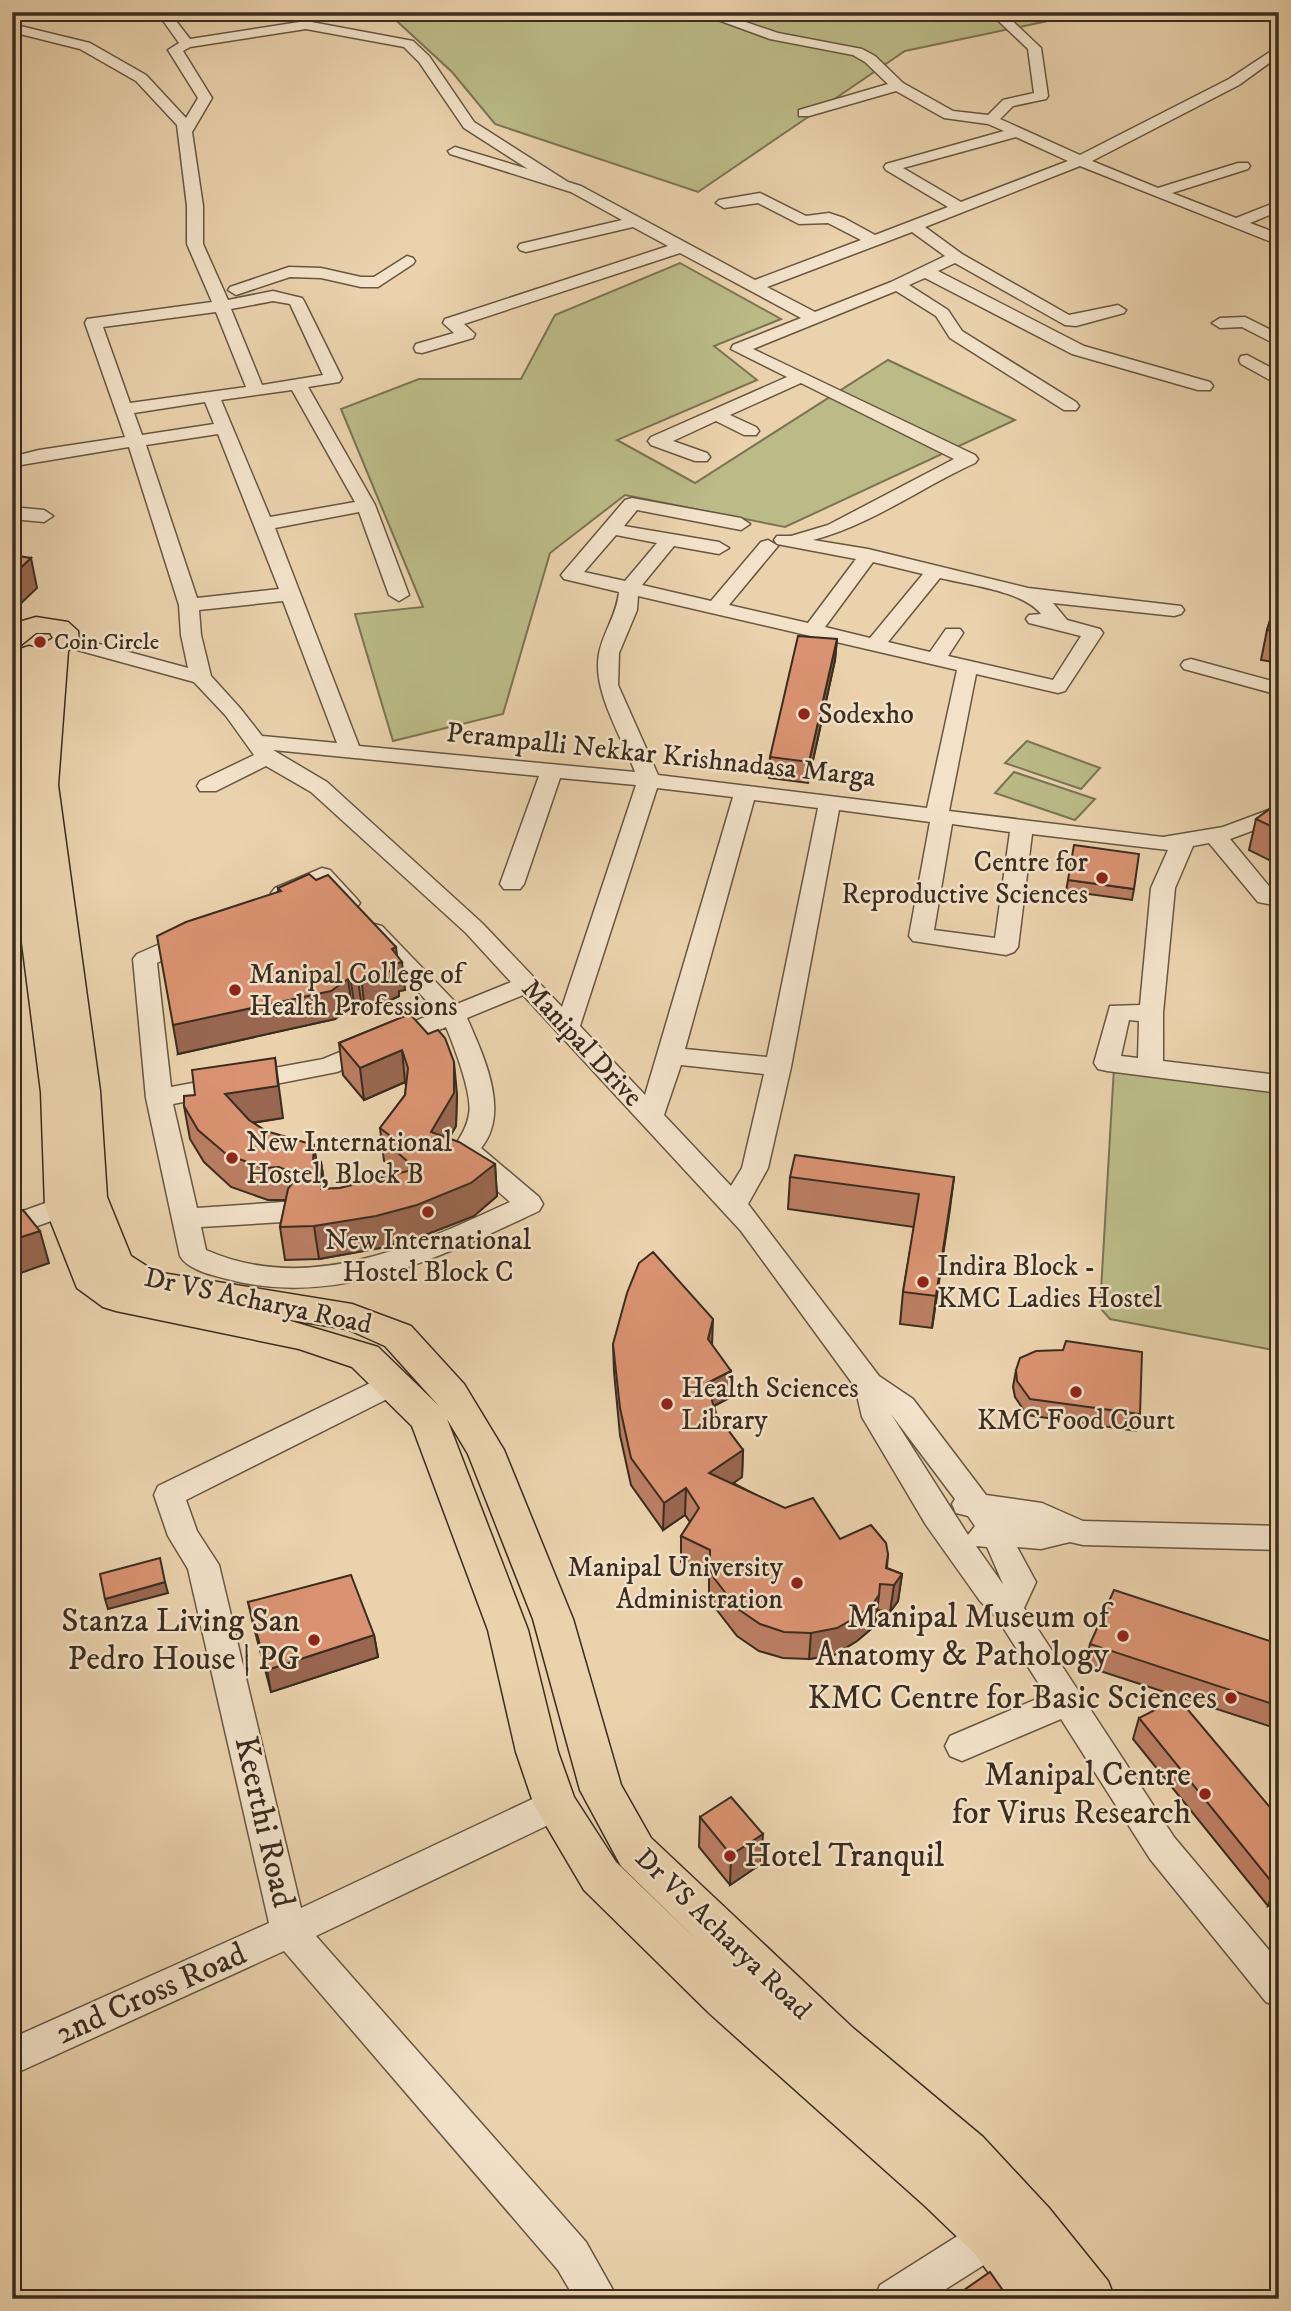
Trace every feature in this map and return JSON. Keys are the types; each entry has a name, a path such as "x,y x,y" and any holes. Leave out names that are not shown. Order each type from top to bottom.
{"main road":[{"name":"Dr VS Acharya Road","path":"27,639 19,714 19,854 90,1197 117,1264 147,1283 352,1317 398,1336 451,1394 485,1450 553,1619 601,1790 636,1852 942,2189 992,2238 1039,2299"},
{"name":"Dr VS Acharya Road","path":"27,639 44,785 70,1091 62,1207 89,1279 116,1298 302,1336 365,1357 428,1418 508,1630 537,1752 555,1805 600,1876 725,1998 966,2154 1032,2225 1090,2299"},
{"path":"508,1630 553,1619"}],"street":[{"path":"164,13 179,12"},
{"path":"293,12 306,25"},
{"path":"702,12 775,36 856,52 870,59 898,86 949,115 990,120 1156,193 1279,240"},
{"path":"990,120 1008,103 1041,96 1034,48 995,12"},
{"path":"164,13 182,28 187,44"},
{"path":"185,132 205,98 175,50 187,44 306,25 408,44 424,59 469,125 559,192"},
{"path":"12,28 85,46 141,78 184,124 195,206 195,244 256,391"},
{"path":"754,286 1080,161 1234,82 1279,50"},
{"path":"804,113 898,86"},
{"path":"960,208 891,167 1017,132"},
{"path":"455,151 559,192 595,200 814,318"},
{"path":"1156,193 1243,166"},
{"path":"724,203 760,198 804,220 830,218 839,221 873,241"},
{"path":"1235,224 1279,205"},
{"path":"526,247 635,222"},
{"path":"914,226 956,257 1065,320 1076,321 1118,310"},
{"path":"422,348 467,334 451,323 681,247"},
{"path":"956,257 897,285 739,349 969,459 834,530 784,540 868,555 1028,594 1174,610"},
{"path":"220,300 289,272 321,273 361,282 378,282 407,261"},
{"path":"925,271 1078,350 1203,386"},
{"path":"897,285 942,313 956,334 1070,406"},
{"path":"124,408 333,378 296,301 273,296 220,300 93,323 136,442 189,606 191,635 201,678 233,712 261,749 208,786"},
{"path":"1220,323 1245,322 1279,341"},
{"path":"1247,360 1279,380"},
{"path":"701,457 657,441 801,377"},
{"path":"297,384 366,505 399,595"},
{"path":"211,396 264,524 351,753"},
{"path":"716,415 750,431"},
{"path":"20,460 224,428"},
{"path":"741,524 632,504 571,575 1058,688 1093,633 1036,619"},
{"path":"264,524 366,505"},
{"path":"12,513 44,516"},
{"path":"611,529 719,548"},
{"path":"567,1027 649,780 608,685 609,653 627,610 629,589 670,539"},
{"path":"715,609 768,546"},
{"path":"812,632 868,555"},
{"path":"873,646 936,571"},
{"path":"189,606 290,594"},
{"path":"1028,594 1042,602 1059,624"},
{"path":"935,660 953,634"},
{"path":"27,639 121,656"},
{"path":"98,650 201,678"},
{"path":"1191,665 1279,689"},
{"path":"968,667 962,686 921,936 1006,947 1022,825"},
{"name":"Perampalli Nekkar Krishnadasa Marga","path":"261,749 351,753 649,780 1163,844 1215,836 1279,813"},
{"name":"Manipal Drive","path":"261,749 319,788 474,928 751,1224 869,1384"},
{"path":"512,884 552,771"},
{"path":"651,1117 671,1056 745,792"},
{"path":"734,1205 755,1168 778,1067 830,802"},
{"path":"1215,836 1266,897 1279,899"},
{"path":"1150,1068 1151,1013 1163,888 1183,842"},
{"path":"208,929 145,959 159,1098 194,1256 213,1266 276,1278 342,1273 402,1260 469,1233 530,1204 466,1149 476,1137 483,1110 470,1055 453,1014 322,875 259,905"},
{"path":"159,1098 328,1066 527,984"},
{"path":"1151,1013 1119,1012 1107,1063 1279,1084"},
{"path":"671,1056 778,1067"},
{"path":"12,1225 62,1207"},
{"path":"186,1218 282,1212"},
{"name":"Keerthi Road","path":"393,1383 169,1495 183,1536 203,1565 289,1931 572,2256 597,2299"},
{"path":"869,1384 903,1407 989,1522 1020,1582 1010,1611"},
{"path":"869,1384 877,1417 944,1526 991,1592 1010,1611 1162,1848 1279,1990"},
{"path":"944,1526 948,1502 1041,1515 1070,1530 1083,1533 1279,1538"},
{"path":"944,1526 978,1538 993,1532 1041,1537 1070,1530"},
{"path":"962,1746 1067,1700"},
{"name":"2nd Cross Road","path":"12,2057 289,1931 555,1805"},
{"path":"894,2299 992,2238"}],"green space":[{"path":"387,12 1119,12 1062,18 905,51 698,192 495,124 452,72"},
{"path":"680,263 781,319 714,346 757,380 617,440 695,483 888,360 1015,420 785,527 625,495 550,553 503,714 393,741 355,614 423,607 341,409 419,379 521,379 555,315"},
{"path":"1027,741 1100,768 1081,789 1005,763"},
{"path":"1014,772 1095,799 1075,820 995,793"},
{"path":"1114,1067 1279,1086 1279,1351 1110,1319 1100,1308"}],"building":[{"path":"12,555 31,558 12,576"},
{"path":"1279,592 1279,632 1267,630"},
{"name":"Sodexho","path":"798,636 837,639 809,762 770,757"},
{"path":"1279,802 1279,830 1256,819"},
{"name":"Centre for Reproductive Sciences","path":"1074,845 1139,854 1134,889 1068,880"},
{"path":"309,874 316,880 328,875 396,947 392,949 402,962 393,964 397,968 362,984 358,980 351,982 348,979 331,991 173,1025 157,936 186,922 281,891 278,888"},
{"path":"410,1014 428,1034 438,1030 445,1038 454,1062 454,1093 431,1132 459,1142 495,1164 471,1183 417,1205 376,1216 314,1226 280,1227 288,1189 294,1181 291,1172 279,1167 263,1168 226,1154 198,1130 184,1106 184,1096 195,1095 192,1070 275,1058 278,1086 225,1094 249,1120 266,1131 314,1145 313,1163 321,1162 321,1189 340,1188 416,1169 389,1145 397,1141 380,1128 405,1095 408,1068 402,1050 360,1068 339,1043"},
{"path":"795,1155 954,1177 936,1296 903,1292 919,1194 790,1177"},
{"path":"23,1210 40,1231 12,1240 12,1214"},
{"path":"653,1252 713,1319 708,1339 731,1371 707,1383 716,1414 743,1450 709,1473 785,1508 813,1498 840,1539 871,1525 886,1543 886,1568 902,1574 894,1585 880,1584 879,1595 874,1602 860,1615 837,1628 811,1633 784,1632 760,1624 738,1609 714,1578 710,1568 710,1550 681,1536 699,1508 686,1488 664,1503 631,1458 620,1408 613,1344 627,1293 639,1263"},
{"name":"KMC Food Court","path":"1066,1341 1142,1352 1140,1414 1030,1399 1017,1381 1016,1370 1020,1358 1036,1351 1063,1350"},
{"path":"160,1558 165,1582 105,1599 100,1574"},
{"name":"Stanza Living San Pedro House | PG","path":"351,1575 374,1635 267,1670 248,1602"},
{"name":"KMC Centre for Basic Sciences","path":"1114,1590 1279,1644 1279,1706 1090,1644"},
{"path":"1178,1698 1279,1818 1279,1884 1275,1886 1139,1718"},
{"path":"731,1797 763,1834 731,1855 700,1817"},
{"path":"990,2272 1009,2299 951,2299"}],"place":[{"name":"Coin Circle","path":"40,642"},
{"name":"Sodexho","path":"804,714"},
{"name":"Centre for Reproductive Sciences","path":"1102,878"},
{"name":"Manipal College of Health Professions","path":"235,990"},
{"name":"New International Hostel, Block B","path":"232,1158"},
{"name":"New International Hostel Block C","path":"428,1212"},
{"name":"Indira Block - KMC Ladies Hostel","path":"923,1282"},
{"name":"KMC Food Court","path":"1076,1392"},
{"name":"Health Sciences Library","path":"667,1404"},
{"name":"Manipal University Administration","path":"797,1583"},
{"name":"Manipal Museum of Anatomy & Pathology","path":"1123,1636"},
{"name":"Stanza Living San Pedro House | PG","path":"314,1640"},
{"name":"KMC Centre for Basic Sciences","path":"1231,1698"},
{"name":"Manipal Centre for Virus Research","path":"1205,1794"},
{"name":"Hotel Tranquil","path":"730,1856"}]}
